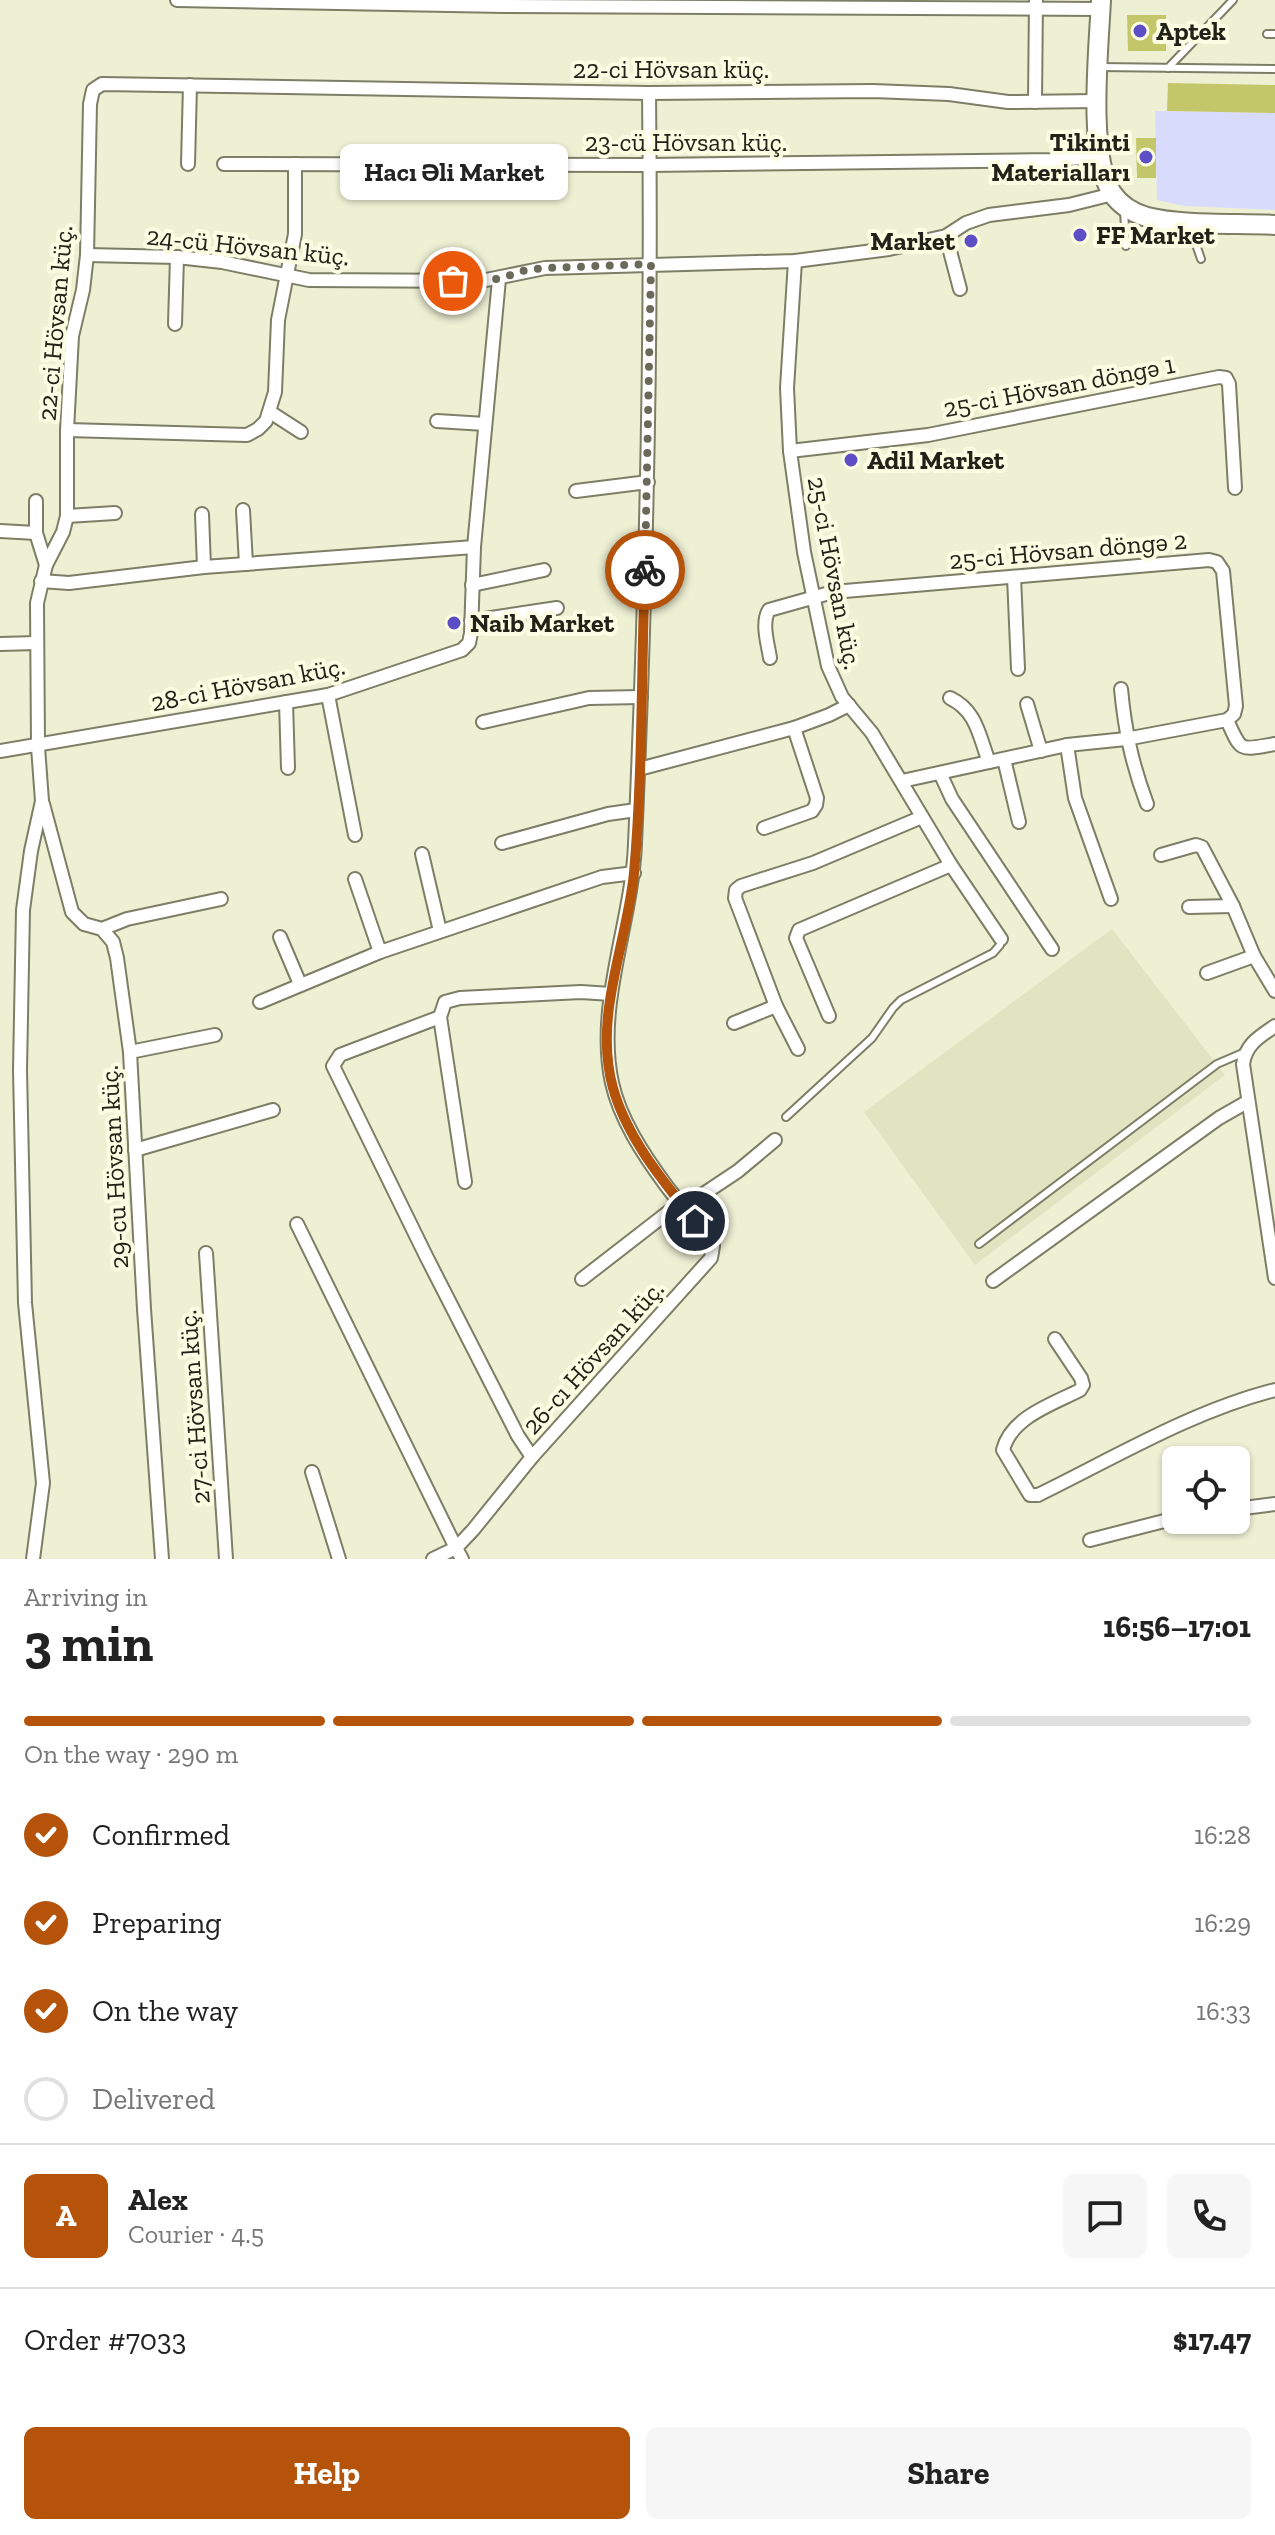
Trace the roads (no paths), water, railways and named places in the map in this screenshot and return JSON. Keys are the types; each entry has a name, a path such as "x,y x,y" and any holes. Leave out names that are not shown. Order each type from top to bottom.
{"main road":[{"path":"1100,4 1100,157 1105,179 1118,200 1148,217 1275,225"}],"street":[{"path":"177,0 1100,4"},
{"path":"1035,102 1036,5"},
{"name":"22-ci Hövsan küç.","path":"33,1559 43,1483 25,1303 20,1070 23,910 42,801 38,747 37,603 46,565 63,532 67,516 72,336 83,290 87,255 90,104 93,90 102,84 649,93 873,91 1035,102 1098,101"},
{"path":"188,164 190,85"},
{"name":"26-cı Hövsan küç.","path":"459,1553 473,1530 532,1457 711,1258 713,1246 633,1135 612,1086 608,1061 611,994 634,873 639,769 648,482 651,264 649,93"},
{"name":"23-cü Hövsan küç.","path":"224,164 650,165 1100,157"},
{"path":"67,430 247,435 258,429 270,412 275,392 278,320 295,234 295,164"},
{"name":"24-cü Hövsan küç.","path":"87,255 177,257 247,265 309,280 481,281 526,270 795,261 889,249 946,236 966,223 989,215 1118,200"},
{"path":"946,236 960,289"},
{"path":"175,324 177,257"},
{"name":"25-ci Hövsan küç.","path":"795,261 787,388 793,487 813,598 832,676 842,697 872,733 951,865 1001,939"},
{"name":"28-ci Hövsan küç.","path":"0,751 38,747 328,695 452,656 469,643 474,547 499,279"},
{"name":"25-ci Hövsan döngə 1","path":"790,451 928,435 1219,377 1226,378 1229,384 1235,488"},
{"path":"270,412 301,432"},
{"path":"437,421 485,424"},
{"path":"576,491 648,482"},
{"path":"36,501 36,533 46,565"},
{"path":"243,510 246,564"},
{"path":"67,516 115,513"},
{"path":"202,514 204,567"},
{"path":"0,531 36,533"},
{"path":"41,581 69,583 204,567 474,547"},
{"name":"25-ci Hövsan döngə 2","path":"770,658 765,615 769,610 833,592 1209,560 1217,562 1223,571 1236,706 1234,714 1227,720"},
{"path":"472,585 544,570"},
{"path":"1014,577 1018,669"},
{"path":"471,621 557,608"},
{"path":"0,644 37,643"},
{"path":"1121,689 1126,739 1147,804"},
{"path":"328,695 355,835"},
{"path":"483,722 589,698 641,697"},
{"path":"950,698 963,704 971,713 989,762"},
{"path":"286,702 288,768"},
{"path":"1027,704 1041,751"},
{"path":"639,769 794,728 849,705"},
{"path":"902,781 1067,745 1126,739 1227,720 1239,746 1245,749 1275,744"},
{"path":"764,828 812,811 816,805 817,798 794,728"},
{"path":"1067,745 1075,798 1111,899"},
{"path":"1004,759 1019,822"},
{"path":"940,773 952,799 1052,949"},
{"path":"42,801 72,912 84,924 102,929 127,919 221,899"},
{"path":"502,843 608,814 636,810"},
{"path":"798,1049 776,1006 735,898 736,890 813,863 922,817"},
{"path":"1161,855 1196,845 1202,847 1233,906 1254,956 1270,971 1275,991"},
{"path":"422,854 440,931"},
{"path":"829,1016 796,938 799,930 951,865"},
{"path":"260,1002 380,952 440,931 602,877 634,873"},
{"path":"355,879 380,952"},
{"path":"1189,907 1233,906"},
{"name":"29-cu Hövsan küç.","path":"102,929 113,942 117,958 130,1052 162,1559"},
{"path":"280,937 300,984"},
{"path":"1207,973 1254,956"},
{"path":"465,1182 440,1017 445,1002 460,998 581,992 611,994"},
{"path":"734,1023 776,1006"},
{"path":"440,1017 340,1055 333,1066 426,1256 518,1436 532,1457"},
{"path":"1275,1026 1252,1042 1245,1052 1243,1064 1247,1102 1272,1234 1275,1278"},
{"path":"130,1052 215,1035"},
{"path":"993,1281 1219,1118 1247,1102"},
{"path":"135,1150 273,1110"},
{"path":"582,1279 682,1205 738,1171 775,1140"},
{"path":"297,1224 459,1553 433,1559"},
{"name":"27-ci Hövsan küç.","path":"206,1253 226,1559"},
{"path":"1055,1339 1083,1385 1080,1390 1033,1413 1005,1442 1003,1450 1030,1495 1038,1495 1208,1413 1244,1398 1275,1390"},
{"path":"312,1472 339,1559"},
{"path":"1250,1507 1275,1504"},
{"path":"1090,1540 1162,1522"}],"lane":[{"path":"1168,68 1233,0"},
{"path":"1267,34 1275,34"},
{"path":"1099,67 1275,69"},
{"path":"1118,200 1126,246"},
{"path":"1188,221 1201,259"},
{"path":"786,1117 872,1038 901,1000 993,953 1001,939"},
{"path":"979,1244 1217,1064 1245,1052"}],"place":[{"name":"Aptek","path":"1140,31"},
{"name":"Tikinti Materialları","path":"1146,157"},
{"name":"FF Market","path":"1080,235"},
{"name":"Market","path":"971,241"},
{"name":"Hacı Əli Market","path":"453,281"},
{"name":"Adil Market","path":"851,460"},
{"name":"Naib Market","path":"454,623"}]}
